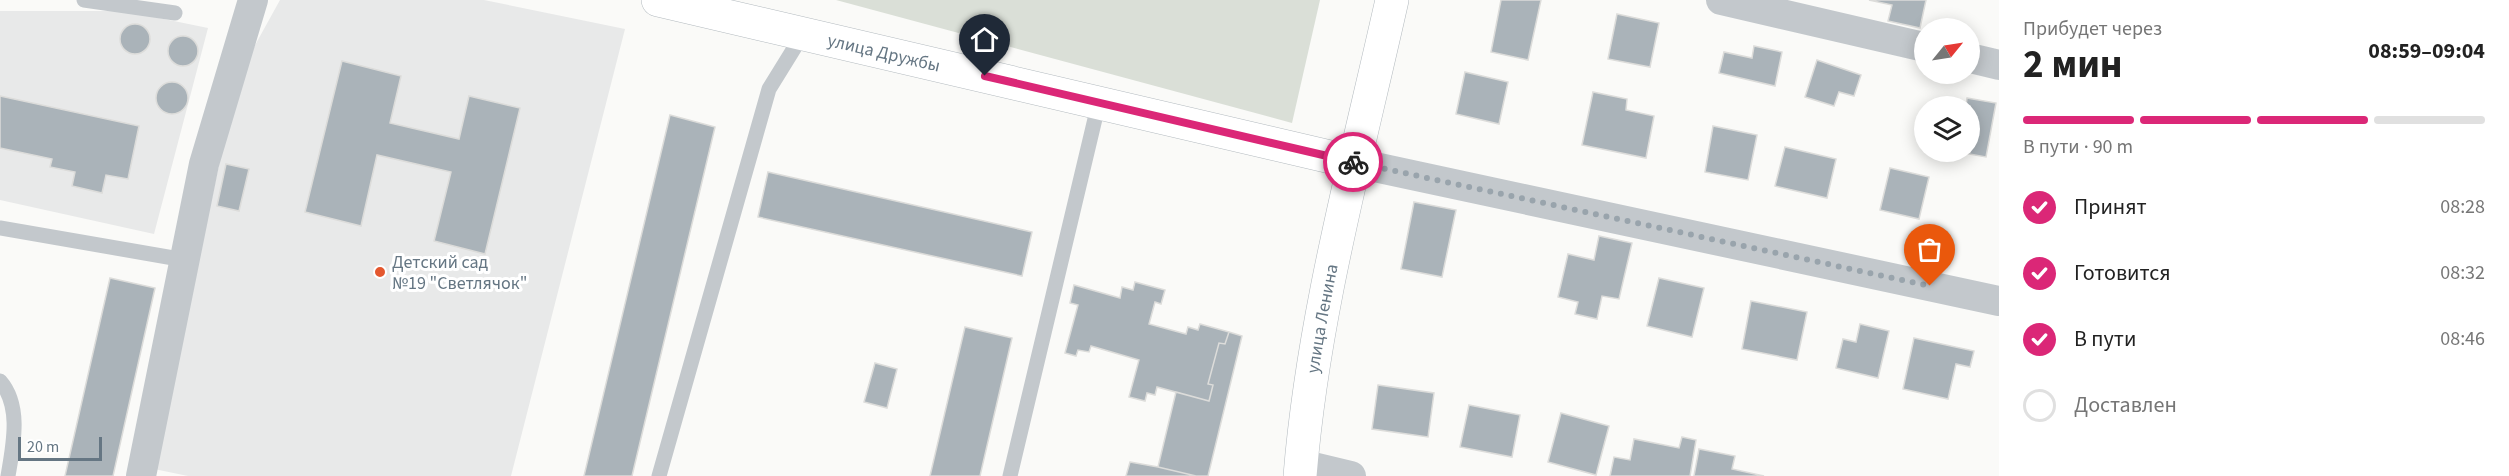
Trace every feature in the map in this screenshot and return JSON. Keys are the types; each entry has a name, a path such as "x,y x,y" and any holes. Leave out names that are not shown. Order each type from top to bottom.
{"street":[{"path":"141,476 204,164 253,0"},
{"name":"улица Дружбы","path":"658,0 1356,163"},
{"name":"улица Ленина","path":"1300,470 1311,381 1323,315 1392,0"},
{"path":"1721,0 1914,45"},
{"path":"1980,60 1999,65"},
{"path":"1356,163 1999,301"},
{"path":"1300,470 1351,476"}],"lane":[{"path":"84,0 175,13"},
{"path":"660,476 769,89 803,34"},
{"path":"1010,476 1098,102"},
{"path":"0,228 185,260"},
{"path":"0,381 6,388 16,428 8,476"}],"shaded area":[{"name":"Детский сад №19 \"Светлячок\"","path":"280,0 484,0 625,29 511,476 188,476 154,469 238,76"},
{"path":"836,0 1320,0 1292,123"},
{"path":"0,11 125,11 208,28 154,234 0,200"}],"building":[{"path":"1501,0 1541,0 1528,60 1491,52"},
{"path":"1869,0 1926,0 1922,18 1914,18 1914,27 1888,21 1892,5"},
{"path":"1617,14 1659,23 1650,67 1608,59"},
{"path":"135,24 146,28 150,39 146,50 135,54 124,50 120,39 124,28"},
{"path":"183,36 193,41 198,51 193,61 183,66 173,61 168,51 173,41"},
{"path":"1754,46 1782,52 1775,86 1719,73 1724,52 1752,58"},
{"path":"1817,60 1861,75 1854,96 1839,92 1834,106 1805,97"},
{"path":"342,61 401,76 390,123 459,139 469,96 520,108 485,254 434,241 451,172 377,155 361,226 305,212"},
{"path":"1465,72 1508,82 1499,124 1456,114"},
{"path":"172,82 183,87 188,98 183,109 172,114 161,109 156,98 161,87"},
{"path":"1593,92 1627,99 1626,110 1654,116 1646,158 1582,145"},
{"path":"0,96 139,126 128,179 106,175 102,193 72,186 75,172 50,167 52,159 0,148"},
{"path":"1980,100 1996,103 1986,157 1980,156"},
{"path":"670,115 715,127 632,476 584,476"},
{"path":"1713,126 1757,135 1748,180 1705,172"},
{"path":"1785,147 1836,159 1827,198 1775,186"},
{"path":"226,164 249,169 239,211 217,206"},
{"path":"1890,168 1929,177 1919,219 1880,210"},
{"path":"768,172 1032,232 1022,276 758,217"},
{"path":"1414,202 1456,210 1442,277 1401,269"},
{"path":"1599,236 1632,243 1619,299 1602,296 1597,319 1575,314 1578,302 1558,297 1568,254 1594,260"},
{"path":"110,278 155,288 113,476 65,476"},
{"path":"1659,278 1704,288 1692,337 1647,326"},
{"path":"1135,282 1165,290 1161,304 1155,302 1149,324 1186,334 1188,327 1198,330 1200,324 1229,332 1225,344 1219,343 1208,384 1213,385 1209,401 1157,387 1155,395 1147,393 1145,401 1129,397 1139,360 1091,346 1089,352 1078,350 1076,356 1065,353 1078,305 1070,303 1074,285 1120,298 1122,287 1133,290"},
{"path":"1751,301 1807,312 1797,360 1742,349"},
{"path":"1860,324 1889,331 1878,378 1836,368 1843,339 1856,342"},
{"path":"965,327 1012,338 980,476 930,476"},
{"path":"1229,332 1242,336 1208,476 1196,476 1158,467 1176,392 1209,401 1213,385 1208,384 1219,343 1225,344"},
{"path":"1914,338 1974,351 1970,367 1956,364 1948,399 1903,389"},
{"path":"875,363 897,369 887,408 864,402"},
{"path":"1378,385 1434,393 1428,437 1372,429"},
{"path":"1469,405 1520,415 1512,457 1460,447"},
{"path":"1561,413 1609,426 1596,475 1548,462"},
{"path":"1682,437 1696,440 1690,476 1610,476 1614,457 1630,460 1634,439 1679,448"},
{"path":"1699,449 1735,456 1732,469 1764,476 1694,476"},
{"path":"1130,462 1158,467 1196,476 1126,476"}],"way so far":[{"path":"1353,162 1930,286"}],"place":[{"name":"Детский сад №19 \"Светлячок\"","path":"380,272"}],"route":[{"path":"985,76 1353,162"}]}
